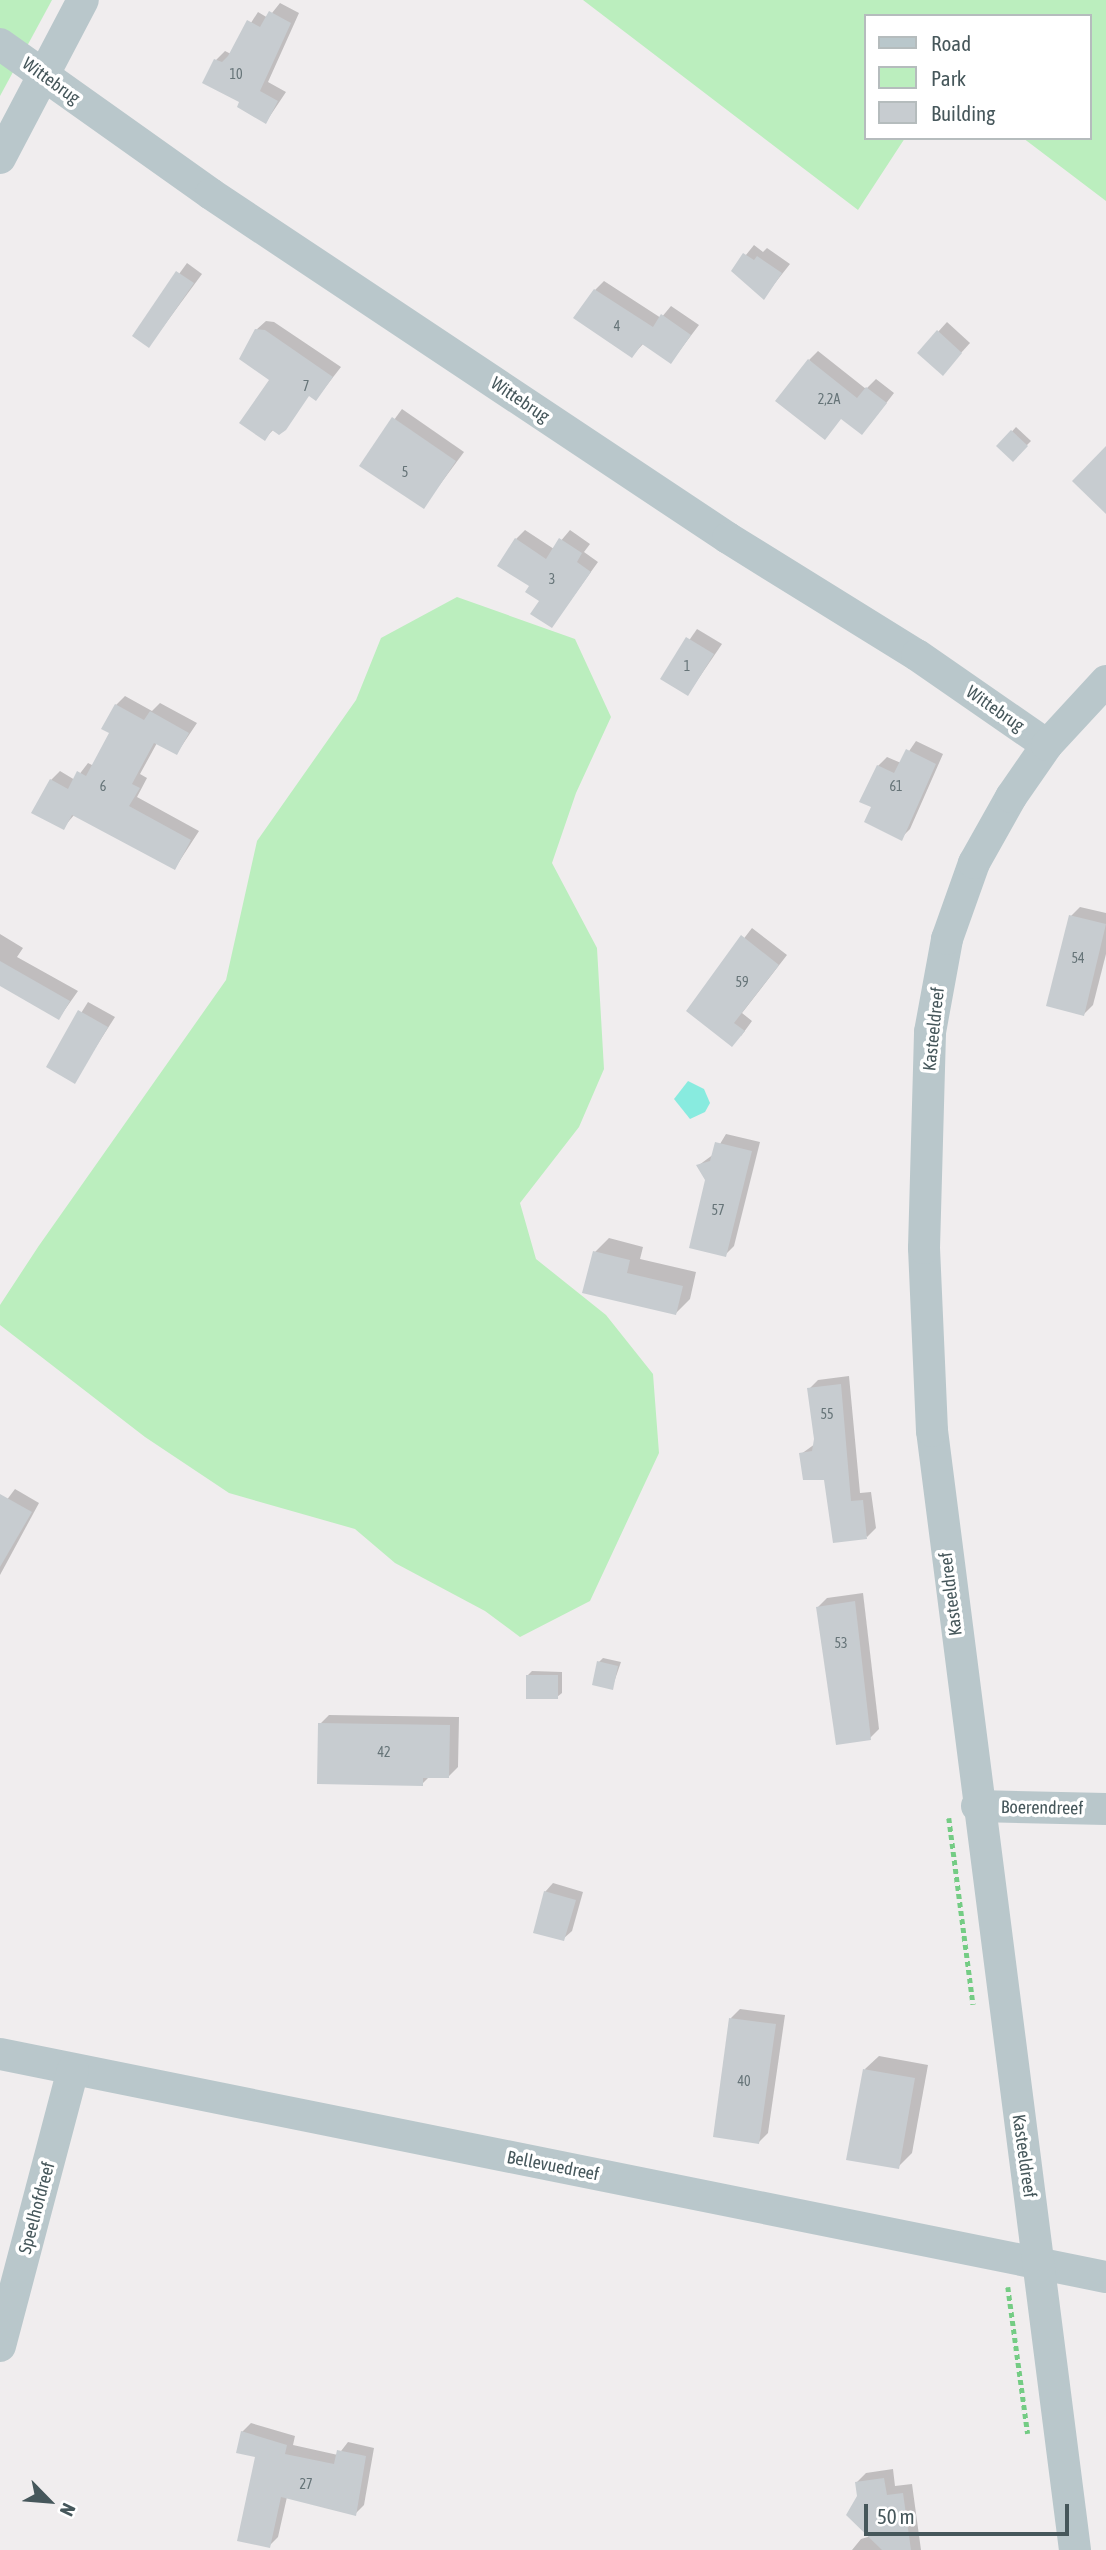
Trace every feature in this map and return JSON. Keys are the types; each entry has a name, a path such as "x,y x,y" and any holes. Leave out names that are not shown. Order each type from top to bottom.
{"street":[{"path":"0,158 83,0"},
{"name":"Wittebrug","path":"0,44 223,201 728,538 917,654 1047,744"},
{"name":"Kasteeldreef","path":"1075,2550 977,1806 932,1431 924,1248 930,1032 947,939 974,863 1047,744 1106,681"},
{"name":"Boerendreef","path":"977,1806 1106,1809"},
{"name":"Bellevuedreef","path":"0,2054 1106,2277"},
{"name":"Speelhofdreef","path":"0,2346 73,2070"}],"green space":[{"path":"0,0 52,0 0,96"},
{"path":"583,0 1106,0 1106,201 1026,140 1092,140 1092,14 864,14 864,140 904,140 858,210"},
{"path":"457,597 575,639 611,717 576,793 552,863 597,948 604,1069 579,1127 520,1203 536,1259 606,1315 653,1374 659,1453 590,1601 520,1637 485,1611 395,1563 355,1529 229,1493 145,1437 0,1325 0,1305 226,980 257,841 356,700 381,638"}],"water":[{"path":"688,1081 704,1089 710,1103 705,1112 690,1119 674,1099"}],"building":[{"path":"269,11 291,23 260,91 278,101 266,124 237,107 239,102 202,83 214,59 222,62 228,56 247,20 260,27"},
{"path":"743,253 754,260 757,256 782,273 764,300 731,271"},
{"path":"176,271 194,283 149,348 132,336"},
{"path":"594,289 653,327 661,314 691,335 671,364 642,344 632,358 573,318"},
{"path":"255,329 265,330 333,377 316,401 309,396 286,430 279,435 272,430 265,441 239,423 269,380 239,359"},
{"path":"937,330 962,353 943,376 917,353"},
{"path":"808,359 857,398 866,387 887,403 862,435 841,419 825,440 775,401"},
{"path":"392,417 456,461 424,509 359,466"},
{"path":"1011,430 1028,446 1013,462 996,446"},
{"path":"1106,446 1106,514 1072,481"},
{"path":"515,538 546,559 559,538 582,553 577,562 591,572 552,628 530,614 539,601 525,592 529,586 497,566"},
{"path":"686,637 714,654 688,696 660,679"},
{"path":"115,704 144,720 150,711 189,733 177,755 154,743 132,784 140,788 129,806 191,840 175,870 72,815 64,830 31,813 50,779 68,789 77,771 86,776 109,733 101,729"},
{"path":"906,749 936,764 902,841 864,822 871,807 859,802 877,765 894,773"},
{"path":"1069,915 1106,924 1084,1016 1046,1006"},
{"path":"741,935 779,965 734,1023 745,1031 732,1047 686,1011"},
{"path":"0,961 70,1001 59,1020 0,986"},
{"path":"78,1010 108,1027 75,1084 46,1067"},
{"path":"715,1142 752,1151 726,1257 689,1248 705,1180 696,1165 710,1161"},
{"path":"593,1251 630,1260 627,1273 683,1286 676,1315 582,1293"},
{"path":"841,1384 851,1501 863,1500 867,1539 833,1543 824,1480 803,1480 799,1453 812,1451 814,1439 807,1388"},
{"path":"0,1494 32,1512 0,1567"},
{"path":"855,1601 871,1740 836,1745 816,1607"},
{"path":"597,1661 618,1666 613,1690 592,1685"},
{"path":"526,1675 558,1675 558,1699 526,1699"},
{"path":"318,1723 450,1725 449,1778 423,1778 423,1786 317,1784"},
{"path":"544,1891 576,1900 564,1941 533,1933"},
{"path":"729,2018 776,2024 759,2144 713,2137"},
{"path":"863,2069 915,2078 899,2169 846,2160"},
{"path":"241,2431 287,2445 285,2454 334,2464 337,2450 366,2456 356,2516 281,2497 270,2548 237,2541 255,2457 236,2453"},
{"path":"884,2478 887,2495 903,2493 911,2550 882,2550 846,2515 857,2496 855,2482"}]}
